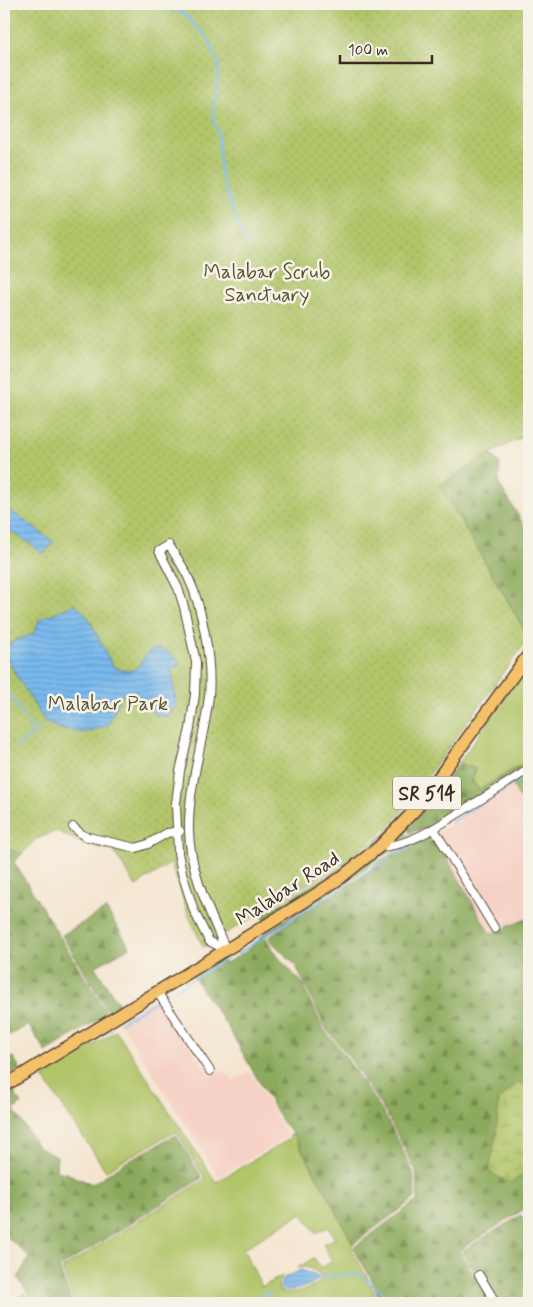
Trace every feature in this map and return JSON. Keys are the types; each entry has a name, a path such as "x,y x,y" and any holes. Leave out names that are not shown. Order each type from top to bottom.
{"main road":[{"name":"Malabar Road","path":"4,1086 158,993 340,879 379,846 415,810 529,654"}],"street":[{"path":"169,545 188,576 198,602 208,664 209,694 197,757 189,830 191,852 201,891 226,950 209,941 194,911 182,873 176,803 190,730 195,694 196,662 178,588 158,551 169,545"},
{"path":"196,662 208,664"},
{"path":"184,755 197,757"},
{"path":"379,846 390,847 434,829 529,770"},
{"path":"73,827 84,836 136,848 148,844 167,833 189,830"},
{"path":"434,829 495,929"},
{"path":"158,993 210,1071"},
{"path":"479,1275 496,1303"}],"shaded area":[{"path":"513,786 529,814 529,918 490,934 434,835"},
{"path":"157,997 210,1076 224,1071 233,1081 250,1072 288,1137 218,1177 118,1020"}],"green space":[{"name":"Malabar Scrub Sanctuary","path":"4,4 529,4 529,434 491,453 440,485 529,638 393,823 352,857 203,947 188,914 171,863 136,886 113,850 83,844 57,831 36,839 22,854 4,847"},
{"path":"491,453 500,464 499,484 529,533 529,637 440,485"},
{"path":"529,663 529,760 479,790 472,780 476,769 459,763"},
{"path":"443,760 445,763 412,808 377,844 337,876 264,923 262,915 354,859 395,825"},
{"path":"529,760 529,766 433,826 409,833 409,829 459,763 476,769 472,780 479,790"},
{"path":"451,768 407,829 406,834 408,836 431,833 380,857 265,937 279,958 300,980 324,1030 345,1056 385,1116 413,1172 415,1198 353,1244 293,1134 282,1122 229,1029 192,975 215,961 226,963 247,951 266,932 341,882"},
{"path":"529,775 529,814 513,786"},
{"path":"434,835 490,934 529,918 529,1206 459,1250 491,1303 371,1303 379,1298 370,1276 353,1248 418,1200 416,1171 387,1115 347,1054 326,1029 296,966 268,938 367,872 381,860"},
{"path":"4,847 22,854 14,862 107,1014 46,1052 28,1025 4,1038"},
{"path":"106,909 130,947 95,967 123,1010 110,1015 62,935"},
{"path":"116,1031 216,1182 290,1139 290,1135 293,1134 353,1244 351,1249 376,1297 364,1303 75,1303 62,1269 205,1178 175,1132 106,1171 43,1077","holes":["302,1213 316,1233 328,1227 335,1239 323,1244 332,1261 321,1268 314,1258 297,1268 307,1268 317,1272 322,1276 320,1282 300,1291 284,1292 279,1290 278,1287 282,1276 262,1287 243,1249"]},
{"path":"13,1057 20,1069 4,1078 4,1061"},
{"path":"518,1083 529,1084 529,1171 510,1183 489,1172 496,1136 499,1100"},
{"path":"14,1092 21,1104 14,1110 38,1147 57,1156 56,1171 66,1173 92,1184 126,1162 176,1135 202,1178 59,1268 72,1303 35,1303 18,1278 29,1257 4,1234 4,1096"},
{"path":"521,1215 529,1228 529,1303 495,1303 462,1251"},
{"path":"25,1293 32,1303 14,1303 17,1298"}],"water":[{"path":"4,506 54,542 43,554 4,527"},
{"path":"75,604 88,617 113,667 130,671 137,667 148,653 157,649 166,651 181,664 172,668 176,706 167,717 156,715 135,692 121,696 108,725 88,732 61,729 45,722 16,675 4,652 4,648 18,639 34,634 39,620"},
{"path":"301,1270 319,1277 318,1280 300,1288 290,1290 280,1288 284,1278"}],"waterway":[{"path":"142,4 183,13 207,37 219,65 213,118 218,134 221,177 243,238 251,243"},
{"path":"4,686 24,717"},
{"path":"15,746 33,735 27,722"},
{"path":"34,731 40,727"},
{"path":"451,822 529,775"},
{"path":"237,954 365,873 427,837"},
{"path":"166,995 228,958"},
{"path":"120,1023 157,1000"},
{"path":"4,1095 111,1029"},
{"path":"317,1277 359,1274 395,1303"},
{"path":"237,1303 270,1293"}],"park label":[{"name":"Malabar Park","path":"108,703"}]}
